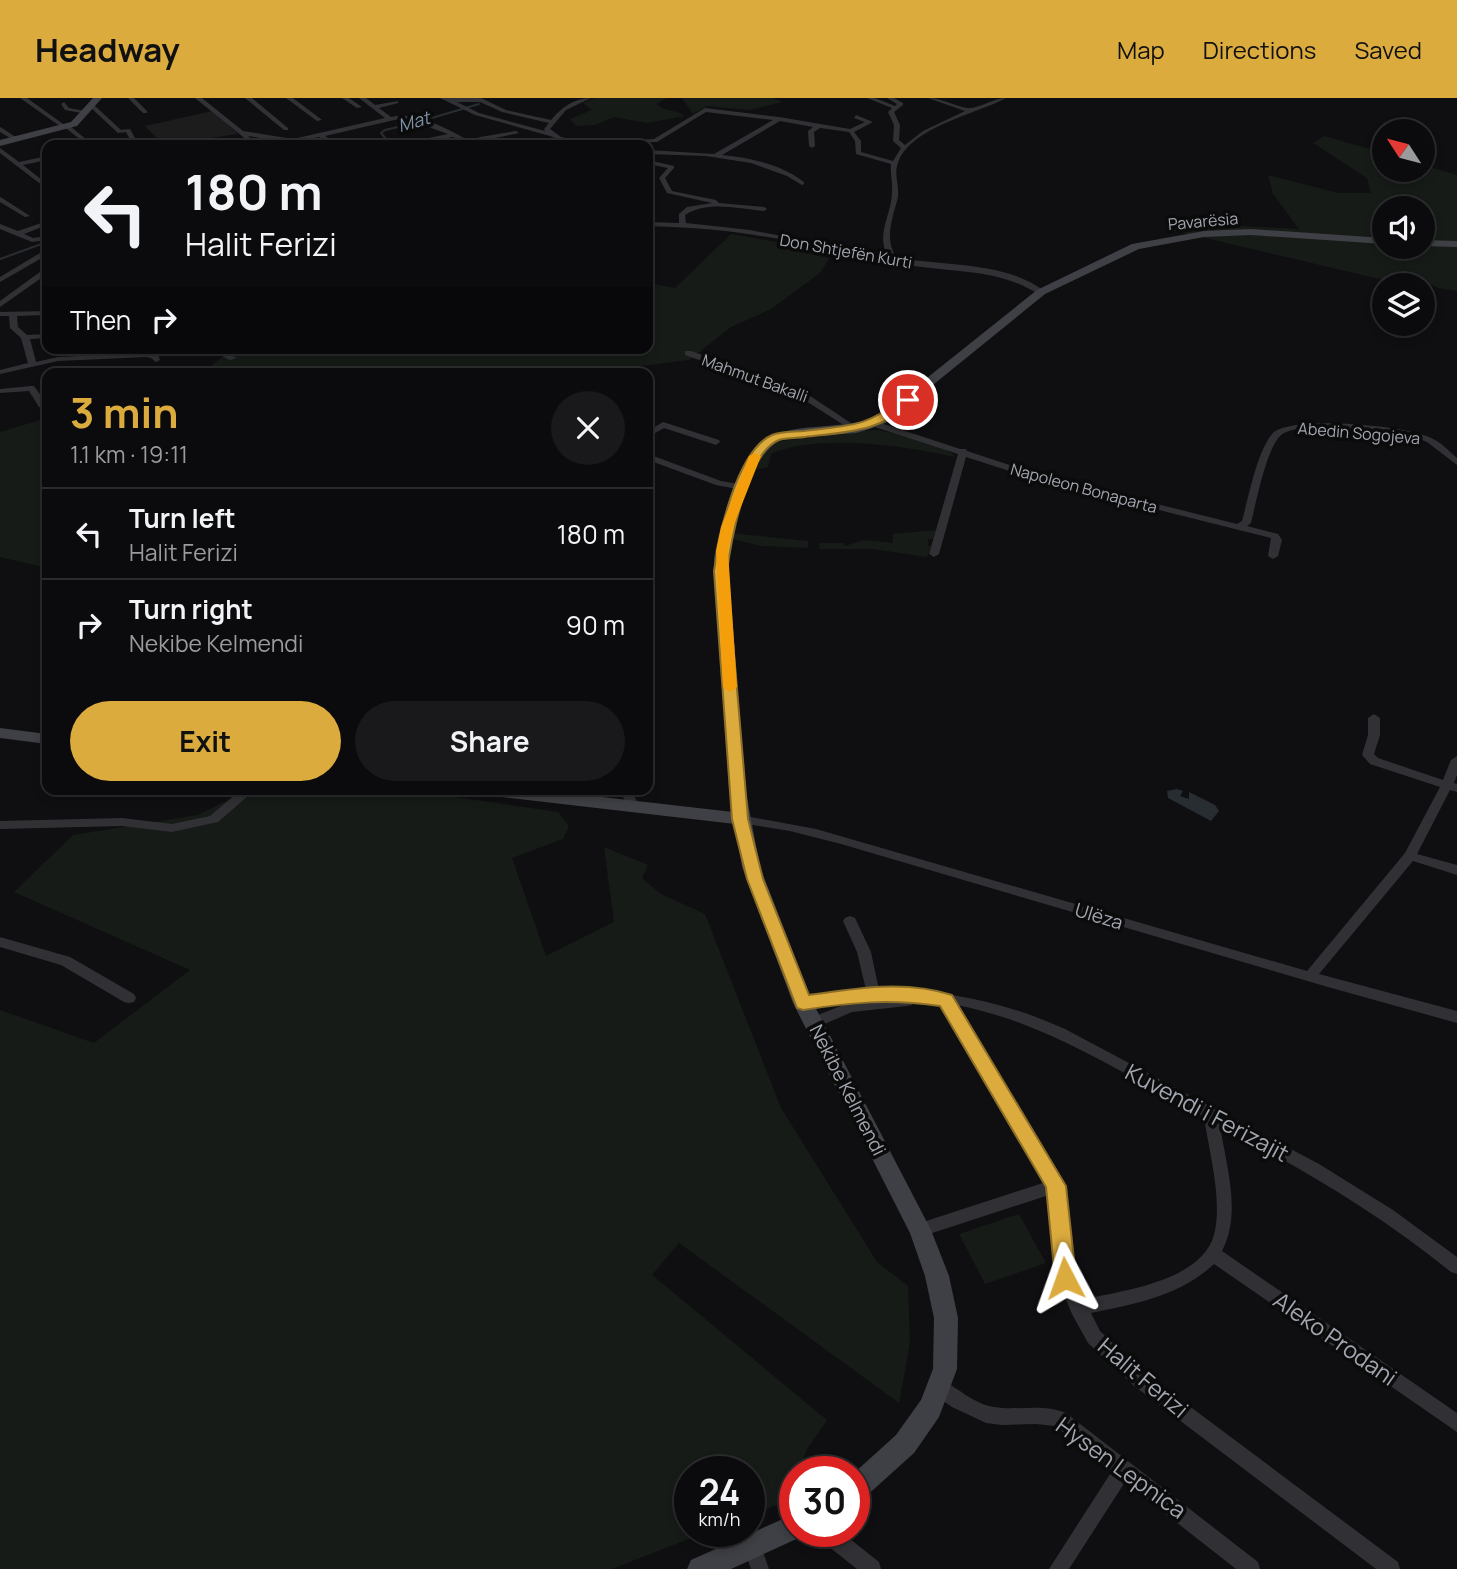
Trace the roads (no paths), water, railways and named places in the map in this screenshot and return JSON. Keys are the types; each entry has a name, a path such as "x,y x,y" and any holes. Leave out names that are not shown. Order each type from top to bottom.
{"street":[{"path":"23,98 84,140"},
{"path":"131,98 145,112"},
{"path":"198,98 250,140"},
{"path":"248,98 286,129"},
{"path":"289,98 319,120"},
{"path":"345,98 359,107"},
{"path":"362,98 389,118"},
{"path":"551,134 547,129 550,122 567,107 588,98"},
{"path":"870,98 899,106"},
{"path":"890,98 899,106"},
{"path":"931,98 972,111"},
{"path":"893,258 887,249 888,220 897,186 894,163 905,148 934,128 1003,98"},
{"path":"375,107 393,100"},
{"path":"446,100 481,100 504,111 550,122"},
{"path":"446,100 567,140"},
{"path":"64,104 67,109 92,105"},
{"path":"0,143 67,127 78,122 92,105"},
{"path":"92,105 120,132 128,130 133,140"},
{"path":"899,106 891,112 897,125 896,141 905,148"},
{"path":"653,141 705,110 851,131 870,121 856,117"},
{"path":"297,140 403,116 460,140"},
{"path":"713,157 779,119"},
{"path":"812,146 811,131 818,126"},
{"path":"0,129 17,140"},
{"path":"851,131 858,141 858,153 894,163"},
{"path":"242,134 286,140"},
{"path":"318,134 327,140"},
{"path":"487,140 516,134"},
{"path":"426,140 452,135"},
{"path":"0,150 42,183"},
{"path":"744,161 758,151"},
{"path":"653,152 713,157 783,169 802,183"},
{"path":"20,164 42,159"},
{"path":"653,163 672,167 663,178 669,192 714,201 717,205"},
{"path":"0,200 27,216"},
{"path":"653,216 682,221 687,209 717,205 764,208"},
{"name":"Don Shtjefën Kurti","path":"653,223 682,221 938,267 986,270 1016,278 1038,294"},
{"path":"18,234 42,225"},
{"path":"0,226 32,240 42,239"},
{"name":"Pavarësia","path":"1038,294 1136,246 1172,238 1251,232 1372,240"},
{"path":"1435,243 1457,244"},
{"path":"0,280 42,257"},
{"path":"0,305 42,275"},
{"name":"Nekibe Kelmendi","path":"870,1476 905,1444 930,1408 939,1388 947,1350 946,1318 937,1276 920,1230 808,1013 755,879 740,819 721,571 725,533 756,453 770,440 791,434 856,429 875,424 1038,294"},
{"path":"0,314 42,313"},
{"path":"12,315 14,328 25,337 32,362"},
{"path":"25,337 42,336"},
{"name":"Mahmut Bakalli","path":"688,353 798,392 856,429"},
{"path":"223,354 233,358"},
{"path":"0,372 32,362 135,356 155,356 156,360"},
{"path":"0,391 29,388 42,405"},
{"name":"Napoleon Bonaparta","path":"875,424 1057,482 1275,536 1277,540 1273,556"},
{"path":"653,432 663,425 716,442"},
{"name":"Abedin Sogojeva","path":"1237,527 1246,523 1274,439 1284,428 1313,425 1419,436 1430,440 1457,462"},
{"path":"934,554 963,451"},
{"path":"653,459 719,483 742,487"},
{"path":"1374,718 1370,759 1452,786"},
{"path":"0,733 42,738"},
{"path":"1310,976 1410,856 1452,786 1457,761"},
{"path":"0,825 122,822 172,828 214,819 243,795"},
{"path":"520,795 555,801 633,806 740,819"},
{"path":"628,795 633,806"},
{"name":"Ulëza","path":"740,819 787,827 981,880 1457,1017"},
{"path":"1410,856 1457,870"},
{"path":"850,921 864,952 874,998"},
{"path":"0,942 65,961 129,998"},
{"path":"808,1013 851,1007 874,998"},
{"path":"808,1013 874,998 942,999"},
{"name":"Kuvendi i Ferizajit","path":"942,999 998,1009 1034,1022 1211,1114 1370,1205 1413,1232 1457,1267"},
{"name":"Halit Ferizi","path":"942,999 1056,1186 1065,1278 1094,1336 1118,1362 1391,1569"},
{"path":"1078,1308 1181,1282 1203,1267 1214,1255 1224,1228 1224,1211 1211,1114"},
{"path":"920,1230 1056,1186"},
{"name":"Aleko Prodani","path":"1214,1255 1457,1423"},
{"name":"Hysen Lepnica","path":"939,1388 967,1406 992,1415 1049,1415 1060,1419 1251,1569"},
{"path":"1058,1569 1124,1468"},
{"path":"700,1569 756,1558 779,1539"},
{"path":"845,1547 872,1569"}],"waterway":[{"name":"Mat","path":"425,120 479,104"},
{"name":"Mat","path":"382,140 386,139 381,133 385,130 419,122"},
{"name":"Mat","path":"0,259 42,244"}]}
